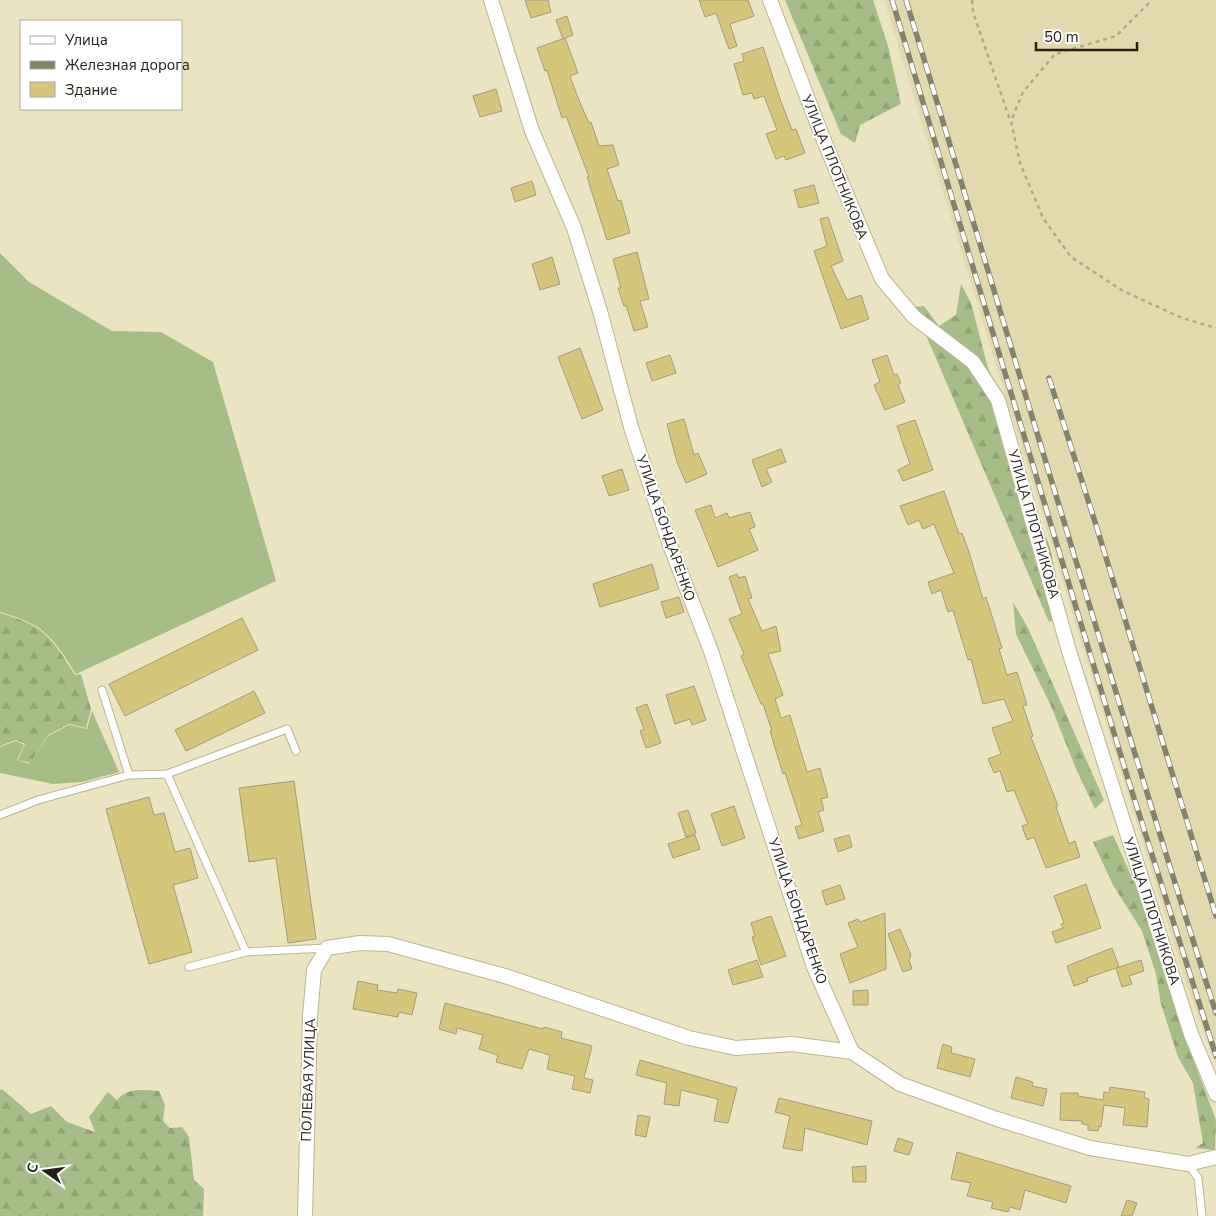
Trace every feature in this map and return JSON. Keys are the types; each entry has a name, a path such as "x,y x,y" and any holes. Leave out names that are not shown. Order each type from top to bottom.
{"street":[{"name":"УЛИЦА БОНДАРЕНКО","path":"491,0 532,130 574,228 600,311 631,427 670,545 711,651 814,967 852,1052"},
{"name":"УЛИЦА ПЛОТНИКОВА","path":"770,0 822,136 882,279 914,317 973,362 998,400 1090,718 1191,1034 1216,1094"},
{"path":"327,948 360,943 388,944 505,976 689,1038 736,1048 792,1044 852,1052 900,1084 997,1119 1090,1148 1188,1164 1216,1157"},
{"name":"ПОЛЕВАЯ УЛИЦА","path":"305,1216 310,1016 314,970 327,948"}],"lane":[{"path":"102,690 129,775"},
{"path":"0,815 38,800 129,775 167,774 287,729 296,751"},
{"path":"167,774 246,952"},
{"path":"188,967 246,952 327,948"},
{"path":"1188,1164 1198,1178 1202,1216"}],"path":[{"path":"972,0 973,12 1011,121 1020,163 1043,218 1071,257 1124,291 1182,318 1216,328"},
{"path":"1011,121 1023,92 1055,54 1116,36 1149,3"}],"shaded area":[{"path":"884,0 1216,0 1216,1065 1187,987"}],"green space":[{"path":"785,0 873,0 888,46 901,104 860,125 855,143 841,134"},
{"path":"0,253 29,282 112,331 161,332 213,362 276,581 76,674 60,650 46,634 27,622 0,612"},
{"path":"961,284 971,303 988,368 1009,418 1023,482 1050,547 1064,615 1049,622 914,307 924,306 939,326 956,315"},
{"path":"1013,602 1028,628 1104,800 1095,809 1076,769 1051,706 1016,634"},
{"path":"0,613 37,628 53,642 75,675 81,674 91,709 86,728 69,724 48,735 30,763 18,760 25,744 16,740 0,746"},
{"path":"92,711 119,772 82,782 53,784 0,773 0,747 16,741 24,745 17,760 29,764 48,736 69,725 87,729"},
{"path":"1113,835 1147,912 1189,1048 1216,1120 1215,1150 1195,1148 1203,1143 1193,1083 1178,1057 1161,1004 1156,974 1142,931 1113,885 1093,842"},
{"path":"2,1089 31,1114 51,1106 67,1122 95,1132 89,1117 108,1092 117,1100 131,1091 159,1091 165,1105 163,1121 170,1128 182,1127 189,1137 194,1180 204,1189 203,1216 0,1216 0,1090"}],"building":[{"path":"525,0 548,0 551,12 531,18"},
{"path":"699,0 748,0 754,16 730,24 737,46 729,49 716,13 705,17"},
{"path":"567,16 573,35 563,39 556,20"},
{"path":"565,38 578,73 570,76 578,98 589,123 591,122 599,146 613,145 619,165 607,169 618,201 621,200 630,233 607,240 587,177 589,177 566,116 562,118 547,70 545,71 537,48"},
{"path":"763,47 792,130 796,129 805,153 786,160 784,156 776,159 766,134 777,130 764,96 754,99 752,93 743,95 734,64 744,61 742,54"},
{"path":"496,89 502,111 480,117 473,96"},
{"path":"532,181 536,195 515,202 511,188"},
{"path":"814,185 819,203 799,208 794,190"},
{"path":"828,217 843,261 831,266 847,300 861,295 869,319 841,329 814,251 827,246 820,219"},
{"path":"637,252 649,299 640,301 648,327 634,331 626,305 624,306 618,288 621,288 613,259"},
{"path":"552,257 560,284 540,290 532,264"},
{"path":"580,348 603,410 582,419 558,357"},
{"path":"670,355 676,373 652,381 646,363"},
{"path":"887,355 894,375 897,374 901,383 898,385 905,402 885,410 874,385 880,382 872,360"},
{"path":"684,419 694,455 698,453 707,474 686,483 677,462 667,424"},
{"path":"915,420 933,470 903,481 898,470 910,464 897,426"},
{"path":"781,449 786,462 766,469 772,482 762,487 752,460"},
{"path":"622,469 629,490 609,496 602,476"},
{"path":"944,491 959,534 962,533 968,549 983,599 986,597 1002,648 999,649 1007,675 1017,672 1027,705 1023,706 1033,736 1031,737 1058,806 1056,807 1069,844 1075,841 1080,857 1046,868 1034,837 1027,840 1022,826 1028,824 1014,790 1007,792 1000,771 994,773 988,759 1001,754 992,728 1013,721 1004,699 983,704 971,659 968,660 953,610 948,612 941,590 932,594 928,582 954,573 934,524 923,529 919,520 908,525 900,506"},
{"path":"711,505 715,518 727,513 729,518 750,512 755,527 749,529 758,550 718,567 695,510"},
{"path":"652,564 659,589 600,607 593,584"},
{"path":"737,574 739,578 745,576 752,598 748,599 762,631 776,626 781,651 768,654 783,695 775,699 781,718 790,715 807,772 820,768 828,797 821,799 824,810 818,812 824,831 799,839 795,827 802,825 785,773 783,774 763,704 761,704 741,656 744,654 729,619 742,614 729,577"},
{"path":"679,597 684,612 666,618 661,602"},
{"path":"242,618 258,650 125,716 109,684"},
{"path":"694,686 706,720 692,725 690,719 675,724 666,695"},
{"path":"254,691 265,713 186,751 175,730"},
{"path":"647,704 661,743 646,748 640,731 644,729 636,708"},
{"path":"294,781 316,939 288,943 276,858 249,862 239,788"},
{"path":"149,797 154,815 164,813 175,852 190,848 198,878 173,885 192,952 149,964 106,809"},
{"path":"734,806 745,838 722,846 711,814"},
{"path":"688,810 696,833 686,837 678,813"},
{"path":"695,835 700,849 673,858 668,844"},
{"path":"849,835 852,847 838,852 834,839"},
{"path":"1086,884 1101,928 1056,943 1052,932 1063,928 1061,924 1064,923 1054,896"},
{"path":"840,885 845,899 826,905 822,891"},
{"path":"885,913 886,969 850,983 840,954 858,947 848,923 858,919 860,922"},
{"path":"771,916 786,956 761,965 752,937 755,936 751,923"},
{"path":"900,929 911,955 909,960 912,969 903,972 888,934"},
{"path":"1112,948 1119,967 1087,978 1088,981 1074,986 1067,966"},
{"path":"757,960 763,977 733,985 728,970"},
{"path":"1141,960 1144,971 1129,976 1132,984 1122,987 1116,968"},
{"path":"358,981 378,985 377,990 397,993 398,989 417,993 412,1015 399,1012 398,1017 353,1009"},
{"path":"868,990 868,1005 853,1005 853,991"},
{"path":"445,1003 543,1029 544,1027 562,1032 561,1038 592,1046 584,1078 593,1080 590,1093 572,1089 575,1076 547,1069 550,1055 529,1049 522,1069 496,1062 498,1055 479,1049 483,1035 457,1028 456,1034 439,1029"},
{"path":"943,1044 952,1047 951,1053 975,1059 970,1077 937,1068"},
{"path":"640,1060 737,1088 728,1123 714,1121 718,1099 681,1090 679,1106 664,1104 667,1083 636,1075"},
{"path":"1016,1077 1033,1082 1032,1086 1047,1089 1043,1106 1011,1098"},
{"path":"1110,1087 1145,1092 1144,1098 1149,1099 1147,1127 1123,1125 1125,1108 1104,1105 1101,1127 1099,1126 1098,1131 1088,1130 1088,1125 1082,1124 1082,1121 1060,1120 1061,1093 1078,1093 1078,1096 1103,1100 1104,1092 1109,1093"},
{"path":"779,1098 872,1121 867,1145 805,1128 802,1151 783,1148 790,1116 775,1112"},
{"path":"638,1115 650,1117 646,1137 635,1135"},
{"path":"898,1138 913,1143 909,1155 894,1151"},
{"path":"957,1152 1071,1186 1066,1203 1025,1190 1020,1210 1010,1207 1008,1212 991,1208 993,1202 967,1196 971,1183 951,1179"},
{"path":"866,1166 866,1182 853,1182 852,1167"},
{"path":"1127,1200 1137,1203 1132,1216 1121,1216"}],"railway":[{"path":"892,0 1128,779 1216,1056"},
{"path":"906,0 1098,634 1216,1013"},
{"path":"1049,378 1216,916"}]}
